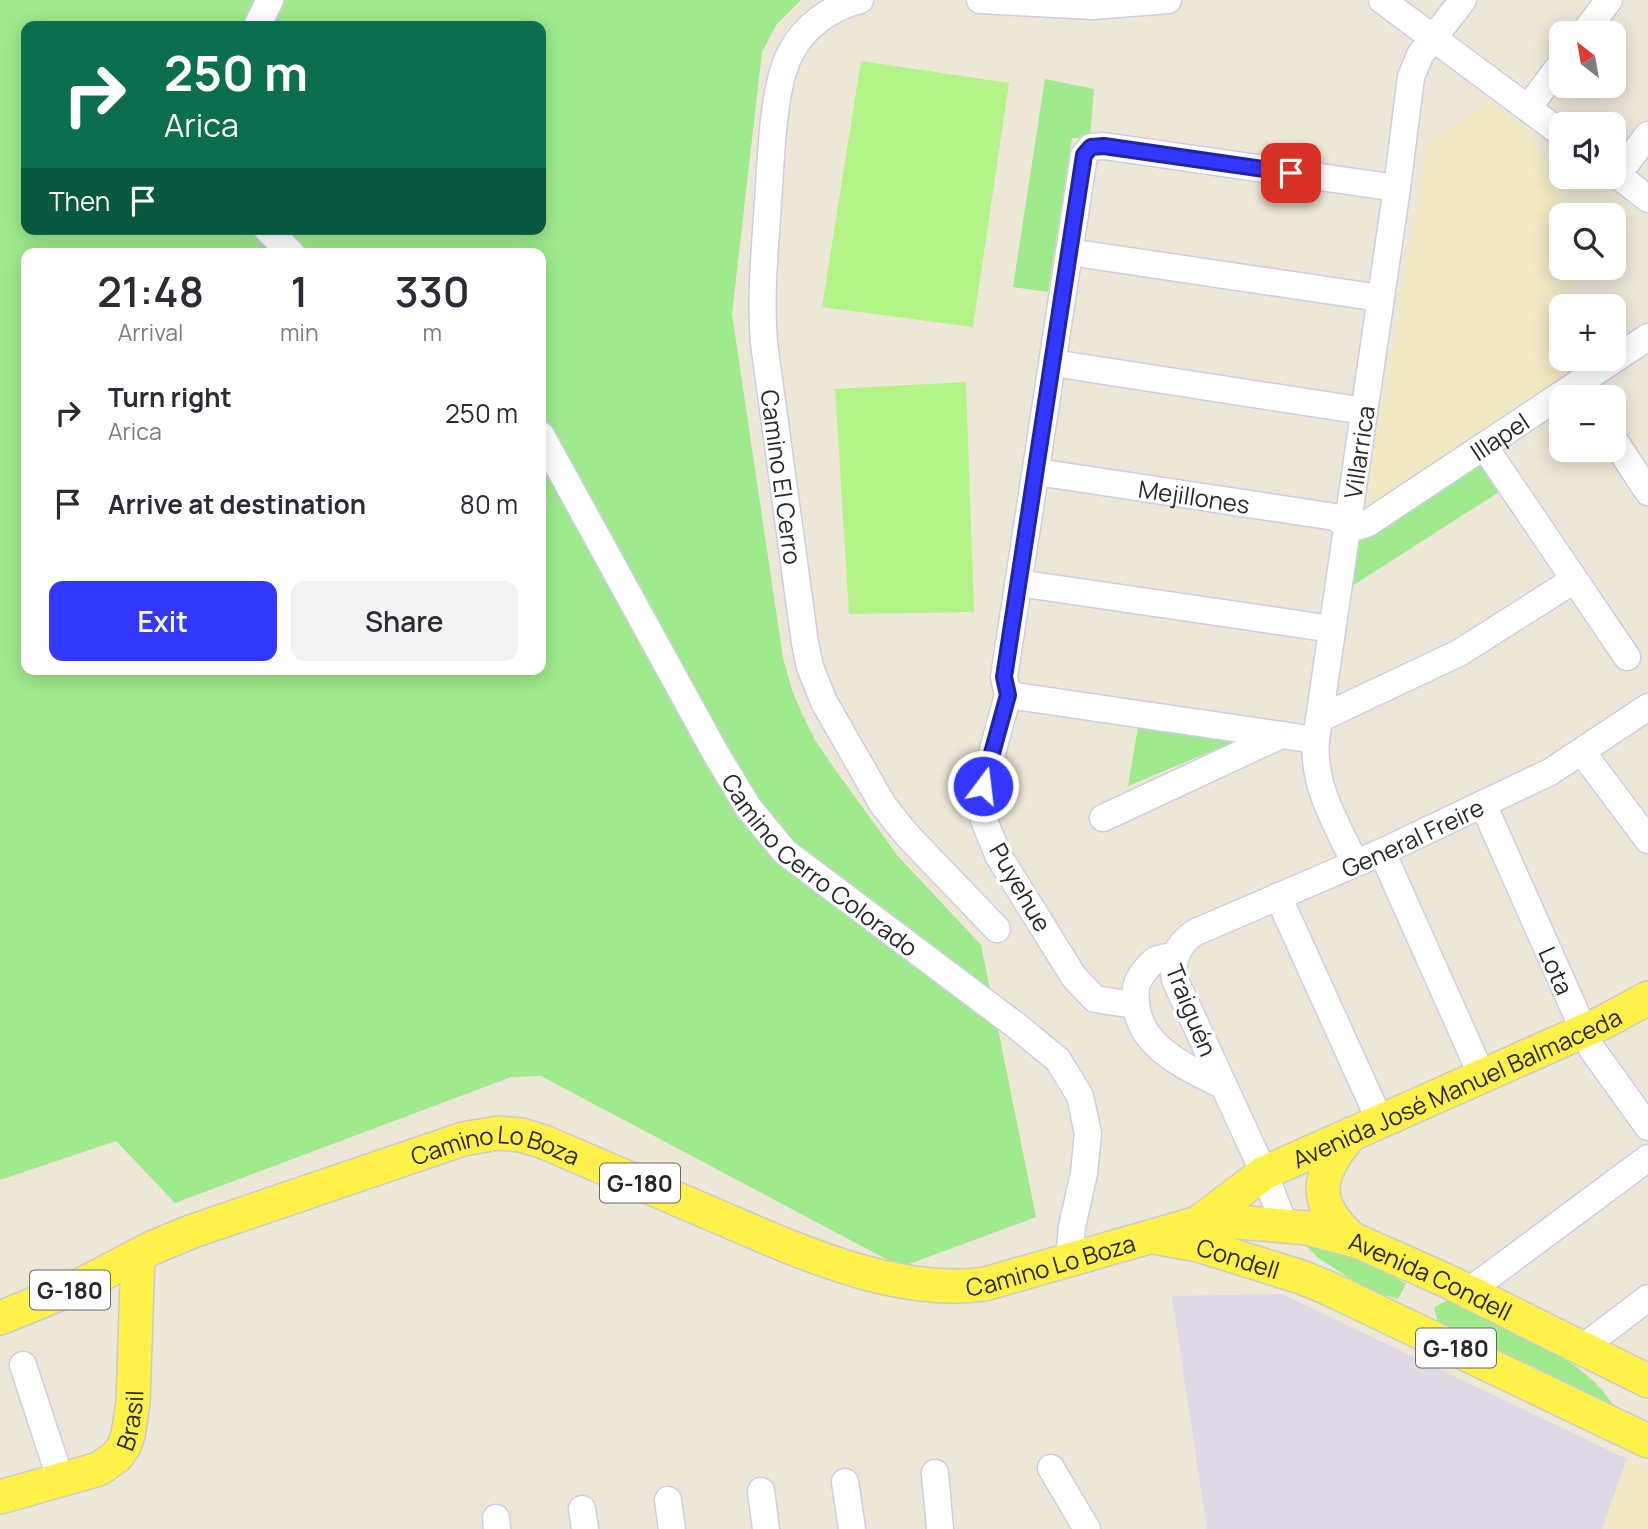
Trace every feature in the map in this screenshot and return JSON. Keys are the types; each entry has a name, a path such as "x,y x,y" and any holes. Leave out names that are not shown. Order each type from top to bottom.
{"main road":[{"name":"Avenida José Manuel Balmaceda","path":"1264,1173 1584,1031 1648,998"},
{"path":"1352,1239 1332,1218 1322,1192 1329,1163 1366,1127"},
{"name":"Camino Lo Boza","path":"0,1318 81,1285 138,1255 193,1231 451,1142 498,1133 521,1135 544,1142 791,1247 843,1265 914,1284 954,1287 985,1284 1198,1223 1264,1173"},
{"name":"Avenida Condell","path":"1198,1223 1238,1222 1285,1226 1330,1232 1352,1239 1457,1286 1648,1381"},
{"path":"1285,1226 1302,1262 1328,1288"},
{"name":"Condell","path":"1146,1237 1177,1239 1301,1277 1328,1288"},
{"name":"Brasil","path":"0,1497 99,1469 117,1456 128,1435 133,1402 138,1255"},
{"path":"1422,1331 1416,1314 1420,1297 1430,1286 1457,1286"},
{"name":"G-180","path":"1328,1288 1648,1441"}],"street":[{"path":"260,21 270,0"},
{"name":"Camino El Cerro","path":"860,0 841,6 811,26 790,54 782,74 771,162 762,297 764,343 805,643 810,667 824,702 883,805 907,835 997,929"},
{"path":"980,0 1093,6 1168,0"},
{"path":"1382,0 1549,124"},
{"name":"Villarrica","path":"1355,863 1321,790 1315,765 1317,729 1411,77 1420,55 1463,0"},
{"path":"1593,21 1609,0"},
{"path":"1528,108 1549,80"},
{"path":"1626,162 1648,135"},
{"name":"Puyehue","path":"1134,1005 1095,999 1074,977 998,855 984,820 983,786 1008,695 1004,677 1084,155 1091,147 1118,148 1397,188"},
{"path":"1626,182 1648,199"},
{"path":"273,235 286,248"},
{"path":"1069,252 1380,298"},
{"name":"Illapel","path":"1588,385 1648,337"},
{"path":"1053,363 1364,411"},
{"name":"Illapel","path":"1348,527 1368,523 1484,446 1549,409"},
{"name":"Camino Cerro Colorado","path":"546,444 716,754 755,816 785,852 1058,1060 1080,1096 1088,1134 1069,1260"},
{"path":"1484,446 1627,657"},
{"path":"1626,458 1648,492"},
{"name":"Mejillones","path":"1037,472 1335,517 1348,527"},
{"path":"1103,818 1281,735 1317,729 1459,653 1574,580"},
{"path":"1018,583 1332,629"},
{"path":"1008,695 1281,735"},
{"name":"General Freire","path":"1175,956 1183,942 1196,932 1382,852 1550,772 1648,707"},
{"path":"1582,752 1648,840"},
{"name":"Lota","path":"1483,804 1584,1031 1603,1067 1648,1127"},
{"path":"1382,852 1482,1076"},
{"path":"1278,896 1366,1127"},
{"name":"Traiguén","path":"1224,1086 1183,1066 1158,1048 1140,1026 1134,1005 1136,982 1155,960 1175,956 1175,980 1224,1086 1264,1173 1285,1226"},
{"path":"1457,1286 1648,1158"},
{"path":"1581,1348 1648,1298"},
{"path":"23,1365 61,1481"},
{"path":"1051,1468 1087,1529"},
{"path":"935,1473 940,1529"},
{"path":"845,1482 852,1529"},
{"path":"761,1491 766,1529"},
{"path":"668,1500 672,1529"}],"shaded area":[{"path":"1490,101 1525,128 1549,171 1549,189 1559,189 1567,203 1549,203 1549,280 1580,280 1560,294 1549,294 1549,371 1580,371 1559,385 1549,385 1549,392 1363,516 1428,144"},
{"path":"1282,1294 1627,1459 1602,1529 1207,1529 1172,1296"},
{"path":"1627,1459 1648,1470 1648,1529 1602,1529"}],"green space":[{"path":"0,0 801,0 777,24 762,52 732,314 783,658 803,716 834,768 897,855 981,945 1036,1217 901,1267 541,1076 511,1077 175,1203 116,1141 0,1180"},
{"path":"861,61 1009,83 973,327 822,307"},
{"path":"1045,79 1094,89 1090,138 1072,138 1048,292 1013,287"},
{"path":"966,382 974,612 849,614 835,389"},
{"path":"1479,455 1502,490 1349,588 1356,540"},
{"path":"1138,727 1236,741 1128,786"},
{"path":"1303,1242 1374,1263 1406,1284 1398,1299 1368,1290 1317,1257"},
{"path":"1448,1300 1561,1356 1599,1387 1612,1404 1438,1323 1434,1307"}],"route":[{"path":"983,786 1008,695 1004,677 1084,155 1091,147 1104,146 1291,173"}]}
